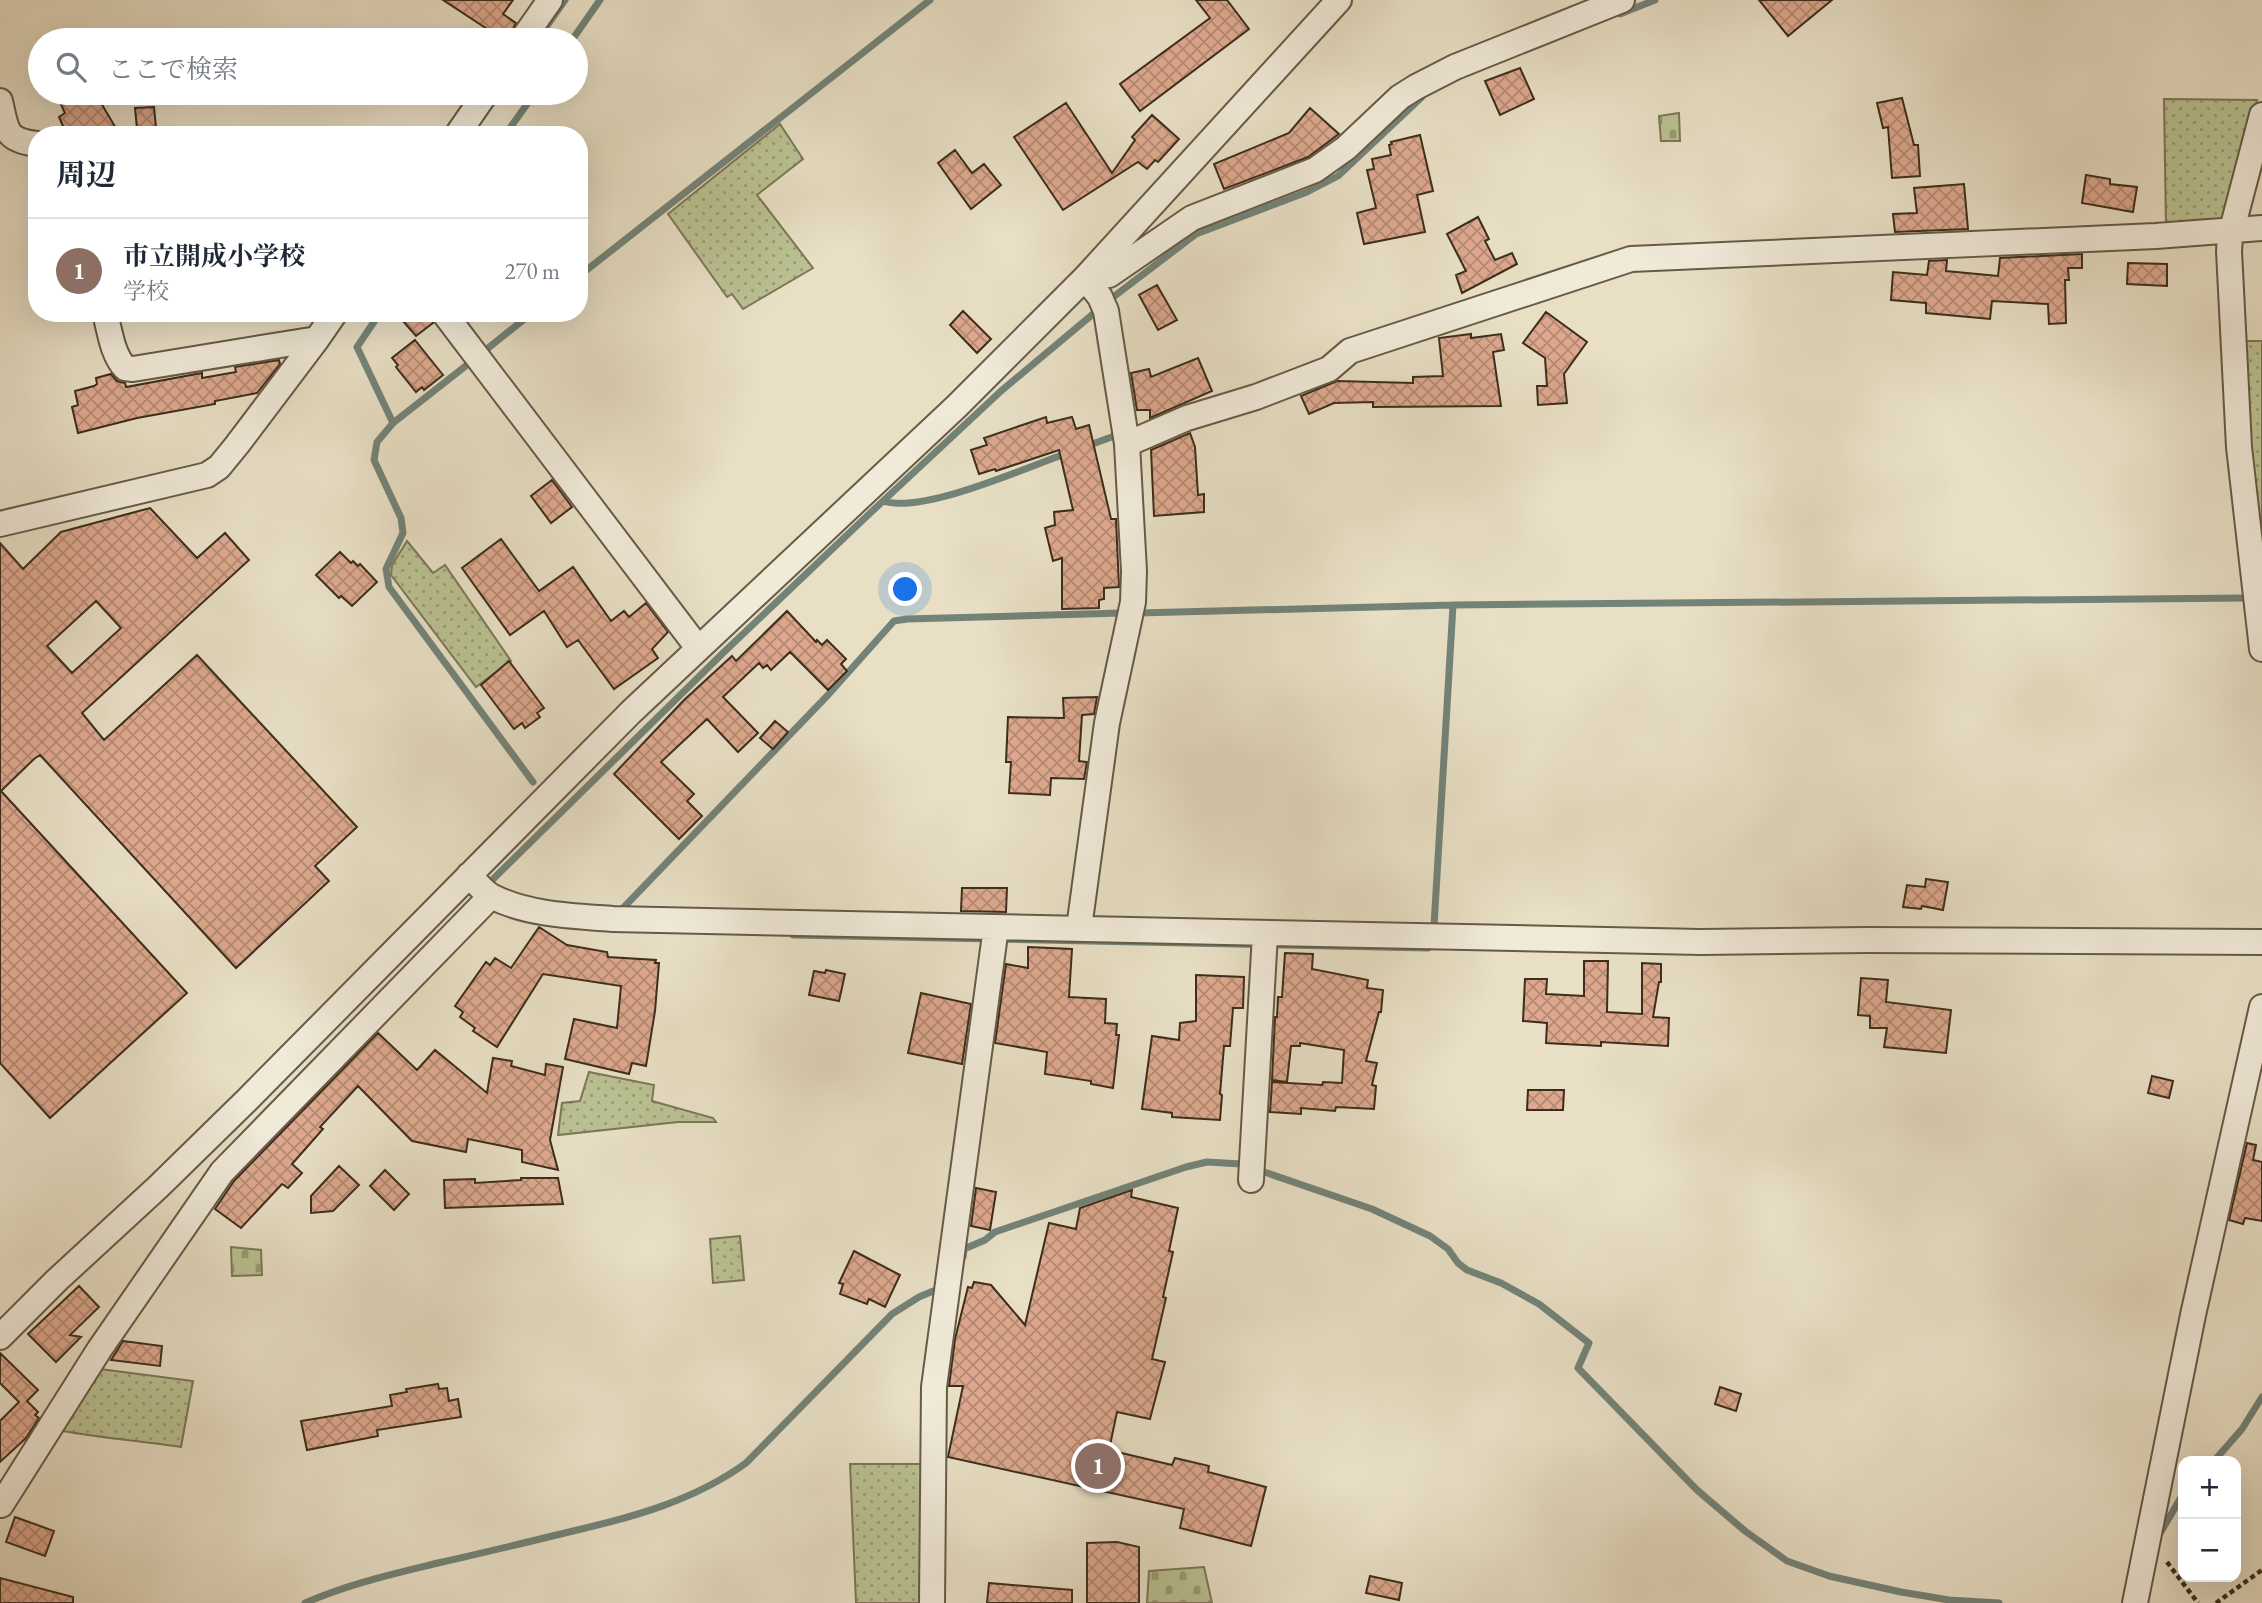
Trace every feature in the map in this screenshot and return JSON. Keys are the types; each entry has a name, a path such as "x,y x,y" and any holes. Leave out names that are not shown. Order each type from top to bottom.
{"street":[{"path":"531,28 550,0"},
{"path":"0,1505 99,1350 222,1172 482,893 631,712 957,406 1097,295 1339,0"},
{"path":"1079,928 1107,723 1133,602 1133,538 1127,444 1097,295 1109,275 1192,218 1315,170 1346,148 1400,97 1416,87 1455,67 1622,0"},
{"path":"0,101 11,136 18,142 28,143"},
{"path":"463,126 478,105"},
{"path":"2262,115 2232,229 2229,251 2239,447 2262,649"},
{"path":"1127,444 1188,418 1256,397 1329,369 1350,351 1631,259 2156,236 2262,228"},
{"path":"108,322 113,348 124,368 134,369 317,339"},
{"path":"0,524 207,475 219,467 237,445 329,322"},
{"path":"451,322 698,648"},
{"path":"482,893 557,915 995,936 1079,928 1264,942 2262,942"},
{"path":"0,1338 57,1280 237,1110 482,893"},
{"path":"932,1603 934,1387 995,936"},
{"path":"1251,1171 1264,942"},
{"path":"2135,1603 2193,1315 2262,1007"}],"path":[{"path":"2166,1555 2168,1565 2197,1603"},
{"path":"2216,1603 2262,1570"}],"green space":[{"path":"2164,99 2257,100 2226,222 2166,229"},
{"path":"1679,113 1680,141 1661,141 1659,116"},
{"path":"780,124 803,159 757,195 813,268 743,309 732,294 727,297 668,214"},
{"path":"2240,341 2262,341 2262,586"},
{"path":"407,541 433,573 445,565 511,661 476,687 391,575 392,565"},
{"path":"589,1072 654,1085 652,1101 713,1118 716,1122 678,1122 558,1135 562,1103 580,1101"},
{"path":"740,1236 744,1280 713,1283 710,1239"},
{"path":"231,1247 261,1250 262,1275 232,1276"},
{"path":"100,1369 193,1381 181,1447 63,1431 60,1423"},
{"path":"850,1464 929,1464 926,1603 856,1603"},
{"path":"1204,1567 1212,1603 1147,1603 1149,1571"}],"building":[{"path":"443,0 513,0 503,14 516,23 513,28 486,28"},
{"path":"1196,0 1227,0 1249,29 1140,111 1120,84 1210,18"},
{"path":"1759,0 1832,0 1788,36"},
{"path":"1520,68 1534,99 1500,115 1485,81"},
{"path":"1902,98 1914,145 1918,145 1920,176 1892,178 1888,127 1883,128 1877,103"},
{"path":"1066,103 1112,173 1135,140 1132,137 1152,115 1179,139 1158,162 1155,160 1147,169 1138,162 1063,210 1014,137"},
{"path":"61,105 102,105 115,126 63,126 59,117 65,113"},
{"path":"154,107 156,126 137,126 135,108"},
{"path":"1310,108 1339,134 1308,157 1224,189 1214,164 1289,133"},
{"path":"1420,135 1433,191 1417,195 1425,232 1364,244 1357,213 1376,208 1367,170 1374,169 1372,159 1391,155 1391,142"},
{"path":"955,150 972,173 984,164 1001,185 971,209 938,163"},
{"path":"2086,175 2110,179 2110,184 2137,187 2133,212 2082,203"},
{"path":"1964,184 1968,229 1895,232 1893,214 1917,213 1914,188"},
{"path":"1478,217 1489,239 1485,241 1495,260 1512,253 1517,264 1462,293 1456,275 1466,271 1447,234"},
{"path":"2082,254 2082,268 2068,268 2069,280 2065,280 2066,323 2049,324 2048,304 1992,301 1990,319 1926,313 1926,303 1891,300 1893,272 1927,275 1929,261 1947,260 1946,271 1998,276 2000,258"},
{"path":"2128,263 2167,264 2167,286 2127,284"},
{"path":"1157,285 1177,320 1158,330 1139,295"},
{"path":"963,311 991,339 977,353 950,325"},
{"path":"1546,312 1587,342 1564,374 1567,403 1538,405 1537,386 1547,386 1545,358 1523,343"},
{"path":"404,322 433,322 433,323 416,336"},
{"path":"1471,334 1471,338 1501,334 1504,350 1493,352 1501,406 1373,407 1373,402 1334,403 1309,414 1301,396 1337,381 1413,383 1413,377 1443,376 1439,338"},
{"path":"415,340 443,375 424,390 422,387 416,392 392,358"},
{"path":"1198,358 1212,391 1150,418 1150,410 1137,410 1131,373 1149,369 1151,377"},
{"path":"279,360 280,364 257,393 78,433 72,407 78,405 75,391 94,386 97,384 96,378 111,374 117,381 125,383 126,387 202,373 202,378 236,372 235,367"},
{"path":"1046,417 1047,423 1072,417 1076,429 1089,425 1111,519 1116,519 1119,587 1104,588 1104,599 1099,600 1099,608 1062,609 1062,558 1053,561 1045,528 1055,525 1054,512 1073,510 1059,450 979,474 971,450 987,445 984,438"},
{"path":"1190,433 1195,447 1198,495 1204,494 1204,512 1154,516 1151,450"},
{"path":"552,480 572,507 551,523 531,496"},
{"path":"150,508 197,558 225,533 249,560 82,713 104,740 197,655 357,827 315,866 329,881 236,968 40,755 34,759 1,791 187,993 50,1118 0,1063 0,543 23,569 61,532","holes":["96,601 121,628 72,673 47,646"]},
{"path":"501,539 539,591 573,567 611,621 624,611 629,617 646,603 668,632 652,649 658,658 614,689 578,640 567,647 544,611 510,635 462,568"},
{"path":"340,552 351,563 353,561 358,566 360,564 377,582 352,606 341,596 339,598 316,575"},
{"path":"787,611 816,642 817,640 822,645 827,640 846,659 841,664 847,671 828,690 790,652 771,670 767,665 763,668 759,663 723,697 758,733 738,752 707,719 661,762 694,794 687,801 702,816 679,839 614,774 684,700 732,656 736,661"},
{"path":"509,661 544,708 537,713 540,717 525,728 522,723 514,729 481,685"},
{"path":"1097,697 1094,714 1082,715 1079,761 1087,762 1084,779 1051,778 1050,795 1009,793 1011,762 1006,762 1008,717 1064,718 1063,698"},
{"path":"775,721 788,732 773,749 760,738"},
{"path":"1926,879 1948,882 1943,910 1922,906 1921,909 1903,907 1907,885 1925,887"},
{"path":"962,888 1007,888 1006,912 961,911"},
{"path":"539,927 567,945 607,952 608,957 656,960 655,963 659,963 646,1066 632,1063 629,1074 565,1059 574,1019 617,1028 621,986 543,974 497,1047 473,1031 475,1028 460,1017 463,1012 455,1006 486,962 490,965 495,958 511,968"},
{"path":"1028,947 1072,949 1069,997 1106,999 1105,1023 1117,1024 1116,1035 1119,1035 1113,1088 1091,1084 1091,1081 1045,1074 1047,1052 995,1043 1006,964 1028,968"},
{"path":"1285,953 1313,954 1312,969 1368,980 1367,988 1383,990 1381,1012 1366,1061 1377,1063 1372,1085 1376,1086 1374,1109 1336,1107 1335,1111 1301,1108 1301,1114 1270,1112 1272,1082 1322,1085 1323,1082 1342,1083 1344,1050 1300,1043 1300,1046 1291,1046 1287,1082 1272,1080 1275,1017 1278,997 1282,997"},
{"path":"1584,961 1608,961 1607,1012 1642,1014 1642,963 1661,964 1661,982 1653,1017 1669,1018 1668,1046 1601,1042 1601,1046 1546,1043 1547,1023 1523,1021 1525,979 1547,979 1546,994 1584,996"},
{"path":"826,970 845,974 839,1001 809,995 814,971 825,973"},
{"path":"1196,975 1244,977 1243,1008 1233,1008 1230,1046 1224,1046 1220,1120 1172,1117 1172,1113 1142,1109 1152,1036 1179,1040 1180,1023 1196,1021"},
{"path":"1861,978 1888,980 1886,1002 1951,1010 1946,1053 1884,1047 1887,1028 1870,1028 1870,1016 1858,1015"},
{"path":"921,993 971,1004 962,1064 908,1053"},
{"path":"378,1033 417,1070 435,1050 487,1093 493,1058 512,1061 511,1066 545,1075 546,1064 563,1067 550,1140 558,1170 522,1162 522,1150 468,1139 466,1152 412,1141 358,1086 320,1127 323,1129 292,1164 302,1173 288,1188 282,1184 241,1228 215,1209 234,1181"},
{"path":"2152,1076 2173,1081 2169,1098 2148,1093"},
{"path":"1528,1090 1564,1090 1563,1110 1527,1110"},
{"path":"2247,1143 2256,1145 2253,1160 2262,1162 2262,1221 2245,1218 2243,1224 2229,1220"},
{"path":"339,1166 359,1185 333,1211 311,1213 311,1196"},
{"path":"385,1170 409,1194 394,1210 370,1186"},
{"path":"521,1178 558,1178 563,1204 445,1208 444,1180 475,1179 475,1183"},
{"path":"976,1188 996,1192 990,1230 971,1226"},
{"path":"1132,1190 1131,1197 1178,1208 1169,1251 1173,1252 1163,1297 1166,1298 1152,1359 1165,1362 1150,1419 1117,1412 1109,1450 1172,1465 1175,1458 1209,1466 1208,1472 1266,1487 1251,1546 1180,1528 1184,1509 948,1457 963,1386 949,1386 955,1339 968,1287 972,1288 974,1282 991,1285 1025,1325 1049,1223 1076,1229 1080,1208"},
{"path":"854,1251 900,1275 885,1307 869,1299 867,1304 840,1294 843,1284 839,1283"},
{"path":"79,1286 99,1307 70,1335 81,1337 56,1362 28,1334"},
{"path":"123,1341 162,1346 160,1366 111,1360"},
{"path":"0,1353 38,1390 27,1401 38,1412 35,1415 39,1418 26,1438 0,1462 0,1421 19,1402 0,1383"},
{"path":"438,1384 439,1389 447,1388 449,1401 458,1399 461,1417 377,1430 378,1436 307,1450 301,1421 392,1406 390,1395 407,1392 406,1389"},
{"path":"1720,1387 1741,1394 1736,1411 1715,1404"},
{"path":"15,1517 54,1531 45,1556 6,1542"},
{"path":"1117,1542 1139,1547 1139,1603 1087,1603 1087,1543"},
{"path":"1370,1576 1402,1583 1399,1600 1366,1593"},
{"path":"0,1578 73,1597 73,1603 0,1603"},
{"path":"989,1583 1072,1590 1072,1603 987,1603"}],"waterway":[{"path":"545,28 565,0"},
{"path":"580,28 600,0"},
{"path":"588,269 930,0"},
{"path":"1620,14 1655,0"},
{"path":"1108,301 1196,234 1307,192 1338,176 1422,97"},
{"path":"511,126 526,105"},
{"path":"486,886 867,516 1001,391 1099,309"},
{"path":"374,322 357,347 393,423"},
{"path":"482,353 521,322"},
{"path":"472,361 393,423 377,442 374,460 401,518 403,533 386,569 389,587 533,782"},
{"path":"1087,446 1117,435"},
{"path":"883,501 901,503 949,495 1070,452"},
{"path":"1139,613 1453,605 2245,598"},
{"path":"1434,926 1453,605"},
{"path":"625,906 828,695 894,621 1121,613"},
{"path":"793,935 1428,948"},
{"path":"963,1257 964,1249 985,1240 995,1232 1186,1167 1207,1162 1241,1164 1372,1209 1430,1236 1448,1249 1467,1270 1501,1283 1539,1304 1589,1343 1578,1368 1697,1490 1745,1531 1787,1561 1829,1576 1901,1592 1949,1600 1999,1603"},
{"path":"305,1603 387,1575 619,1520 663,1506 706,1487 746,1463 892,1314 938,1289"},
{"path":"2218,1456 2242,1429 2262,1397"},
{"path":"2159,1535 2178,1503"}],"place":[{"name":"市立開成小学校","path":"1098,1466"}]}
